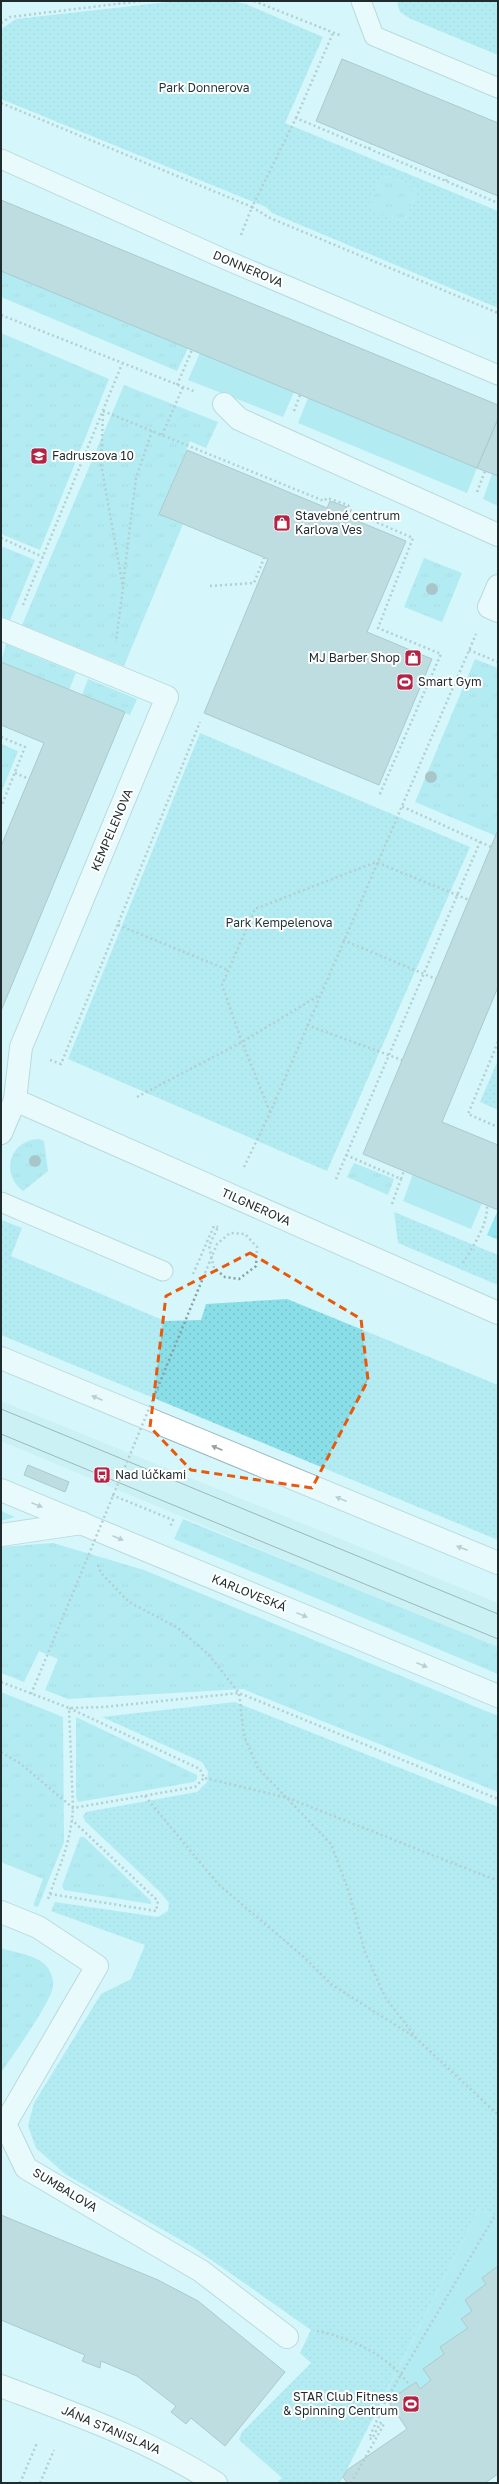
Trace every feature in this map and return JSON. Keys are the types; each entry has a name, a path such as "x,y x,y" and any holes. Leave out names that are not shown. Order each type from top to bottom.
{"street":[{"path":"224,404 239,419 498,535"},
{"path":"493,609 498,586"},
{"name":"KEMPELENOVA","path":"1,1133 15,1100 21,1047 167,697 6,631"},
{"name":"TILGNEROVA","path":"15,1100 498,1313"},
{"path":"1,1358 498,1563"},
{"name":"KARLOVESKÁ","path":"1,1490 498,1696"},
{"path":"1,1534 82,1523"},
{"name":"SUMBALOVA","path":"1,1912 38,1927 97,1966 5,2124 26,2168 201,2271 287,2337"},
{"name":"JÁNA STANISLAVA","path":"1,2386 151,2446 186,2464 216,2483"}],"lane":[{"path":"361,1 374,36 498,88"},
{"name":"DONNEROVA","path":"1,158 231,262 498,375"},
{"path":"1,1202 163,1271"}],"path":[{"path":"1,23 10,17 141,1"},
{"path":"254,1 354,41 374,36"},
{"path":"238,241 252,207 296,118 333,33"},
{"path":"1,103 252,207 270,218 498,313"},
{"path":"296,118 498,203"},
{"path":"369,149 371,143"},
{"path":"446,181 449,175"},
{"path":"1,315 187,389"},
{"path":"177,385 192,350"},
{"path":"6,631 44,557 122,364"},
{"path":"162,435 183,387"},
{"path":"103,411 324,501 327,498 348,505 351,511 413,538 378,628 441,654 379,796"},
{"path":"103,411 101,464 123,587"},
{"path":"120,678 116,643 136,478 152,432"},
{"path":"1,538 44,557"},
{"path":"210,586 254,583 264,558"},
{"path":"241,1173 270,1113 376,862 469,650 493,609"},
{"path":"469,650 498,662"},
{"path":"61,1064 200,722"},
{"path":"1,737 25,747 1,806"},
{"path":"15,773 29,779"},
{"path":"401,806 491,847"},
{"path":"336,1179 480,842"},
{"path":"270,1113 242,1042 222,984 255,909 376,862 469,900"},
{"path":"118,925 228,970"},
{"path":"343,940 436,979"},
{"path":"137,1097 242,1042 320,995"},
{"path":"307,1025 402,1060"},
{"path":"498,1042 468,1114 498,1127"},
{"path":"346,1155 401,1178"},
{"path":"392,1204 404,1171"},
{"path":"459,1268 477,1239 487,1213 487,1205"},
{"path":"31,1694 112,1495 181,1332 211,1259 214,1252 217,1244 230,1233 245,1234 257,1247 256,1266 239,1279 224,1277 214,1268 212,1261 211,1254 209,1246 221,1221"},
{"path":"190,1281 214,1226 218,1227"},
{"path":"112,1495 173,1520"},
{"path":"82,1523 93,1552"},
{"path":"96,1558 101,1572 129,1602 178,1628 209,1655 239,1694 244,1736 258,1768 331,1844 350,1892 365,1952 385,1998 416,2038 498,2115"},
{"path":"1,1682 69,1708 200,1769 204,1778"},
{"path":"69,1708 104,1707 239,1694 498,1799"},
{"path":"54,1884 65,1857 72,1820 73,1808 69,1708"},
{"path":"1,1752 21,1764 73,1808 195,1787 204,1778"},
{"path":"204,1778 288,1798 498,1881"},
{"path":"144,1796 218,1884 304,1957 331,1984 416,2038"},
{"path":"50,1894 156,1911 158,1901 72,1820"},
{"path":"351,2483 384,2424 380,2423 372,2439 369,2438 386,2400 494,2217"},
{"path":"287,2337 312,2330 340,2336 374,2353 402,2374 410,2386"},
{"path":"20,2483 37,2443"},
{"path":"40,2483 54,2450"}],"highlighted area":[{"path":"250,1253 361,1319 368,1380 312,1488 191,1470 150,1427 166,1296"}],"shaded area":[{"path":"1,1401 498,1603 498,1647 415,1614 1,1441"}],"green space":[{"name":"Park Donnerova","path":"177,1 232,1 246,4 323,37 285,123 498,211 498,308 272,213 266,207 1,99 1,29 16,19","holes":["388,176 415,187 417,192 405,220 399,221 373,210 370,204 381,178"]},
{"path":"397,1 498,1 498,55 411,19 400,12"},
{"path":"388,176 415,187 417,192 405,220 399,221 372,210 370,204 381,178"},
{"path":"1,271 188,348 177,371 1,297"},
{"name":"Fadruszova 10","path":"1,333 109,379 40,550 1,534"},
{"path":"200,353 294,392 283,417 188,380"},
{"path":"124,385 218,422 206,448 190,441 159,514 183,524 124,666 22,625"},
{"path":"308,398 477,468 467,493 298,423"},
{"path":"492,474 498,476 498,506 483,499"},
{"path":"1,546 35,560 10,620 1,616"},
{"path":"424,558 462,573 442,622 404,607"},
{"path":"6,644 76,673 69,690 1,662"},
{"path":"475,659 498,668 498,830 496,836 415,802"},
{"path":"88,679 137,699 130,715 82,695"},
{"name":"Park Kempelenova","path":"200,733 470,847 327,1171 68,1059"},
{"path":"1,744 18,751 1,793"},
{"path":"498,1060 498,1110 480,1102"},
{"path":"39,1139 44,1141 48,1171 23,1191 16,1184 12,1176 10,1167 11,1159 15,1151 21,1145 29,1141"},
{"path":"354,1163 394,1179 388,1195 347,1177"},
{"path":"413,1174 482,1203 471,1229 403,1201"},
{"path":"498,1210 498,1240 487,1235"},
{"path":"394,1212 498,1255 498,1285 398,1243"},
{"path":"1,1220 22,1228 11,1256 165,1321 201,1320 206,1304 287,1299 498,1385 498,1540 1,1335"},
{"path":"1,1511 15,1517 1,1521"},
{"path":"183,1519 498,1647 498,1674 174,1539"},
{"path":"53,1543 144,1570 498,1716 498,1792 243,1689 68,1699 45,1690 58,1659 39,1651 24,1682 1,1673 1,1547"},
{"path":"1,1692 63,1717 64,1842 38,1907 34,1906 34,1903 43,1879 1,1862"},
{"path":"235,1702 498,1807 498,2219 479,2209 340,2483 276,2483 282,2478 239,2440 242,2432 311,2363 300,2353 311,2330 193,2247 65,2174 36,2148 28,2126 34,2103 101,1994 131,1979 145,1945 51,1911 55,1902 158,1917 168,1911 169,1903 161,1893 85,1821 83,1816 86,1812 197,1792 207,1782 208,1772 202,1762 102,1717"},
{"path":"76,1717 197,1775 197,1779 194,1782 78,1802 76,1797"},
{"path":"80,1837 84,1837 151,1901 151,1904 64,1890 62,1886"},
{"path":"1,1948 35,1958 42,1962 48,1968 53,1986 46,2004 1,2073"},
{"path":"479,2209 498,2219 498,2266 482,2278 486,2284 465,2300 472,2311 461,2319 468,2328 440,2347 444,2354 423,2369 431,2380 420,2389 416,2382 388,2401 383,2399"}],"building":[{"path":"342,59 498,123 498,196 316,121"},
{"path":"1,200 498,405 498,419 477,468 1,271"},
{"path":"498,419 498,476 477,468"},
{"path":"187,450 327,508 330,501 347,507 343,515 406,541 367,632 432,659 379,785 204,713 268,559 159,514"},
{"path":"1,662 125,712 1,1011 1,846 44,743 1,725"},
{"path":"498,830 498,987 442,1122 498,1145 498,1210 363,1154"},
{"path":"28,1465 69,1482 65,1492 24,1475"},
{"path":"1,2215 158,2280 198,2301 285,2372 225,2446 191,2418 186,2424 171,2412 176,2406 137,2376 101,2361 100,2368 82,2361 85,2355 1,2320"},
{"path":"498,2266 498,2474 485,2483 347,2483 343,2477 347,2470 407,2429 388,2401 416,2382 420,2389 431,2380 423,2369 444,2354 440,2347 468,2328 461,2319 472,2311 465,2300 486,2284 482,2278"}],"tram line":[{"path":"1,1409 498,1614"},
{"path":"1,1434 498,1639"}],"place":[{"name":"Fadruszova 10","path":"39,456"},
{"name":"Stavebné centrum Karlova Ves","path":"282,523"},
{"name":"MJ Barber Shop","path":"413,658"},
{"name":"Smart Gym","path":"405,682"},
{"name":"Nad lúčkami","path":"102,1475"},
{"name":"STAR Club Fitness & Spinning Centrum","path":"411,2404"}]}
